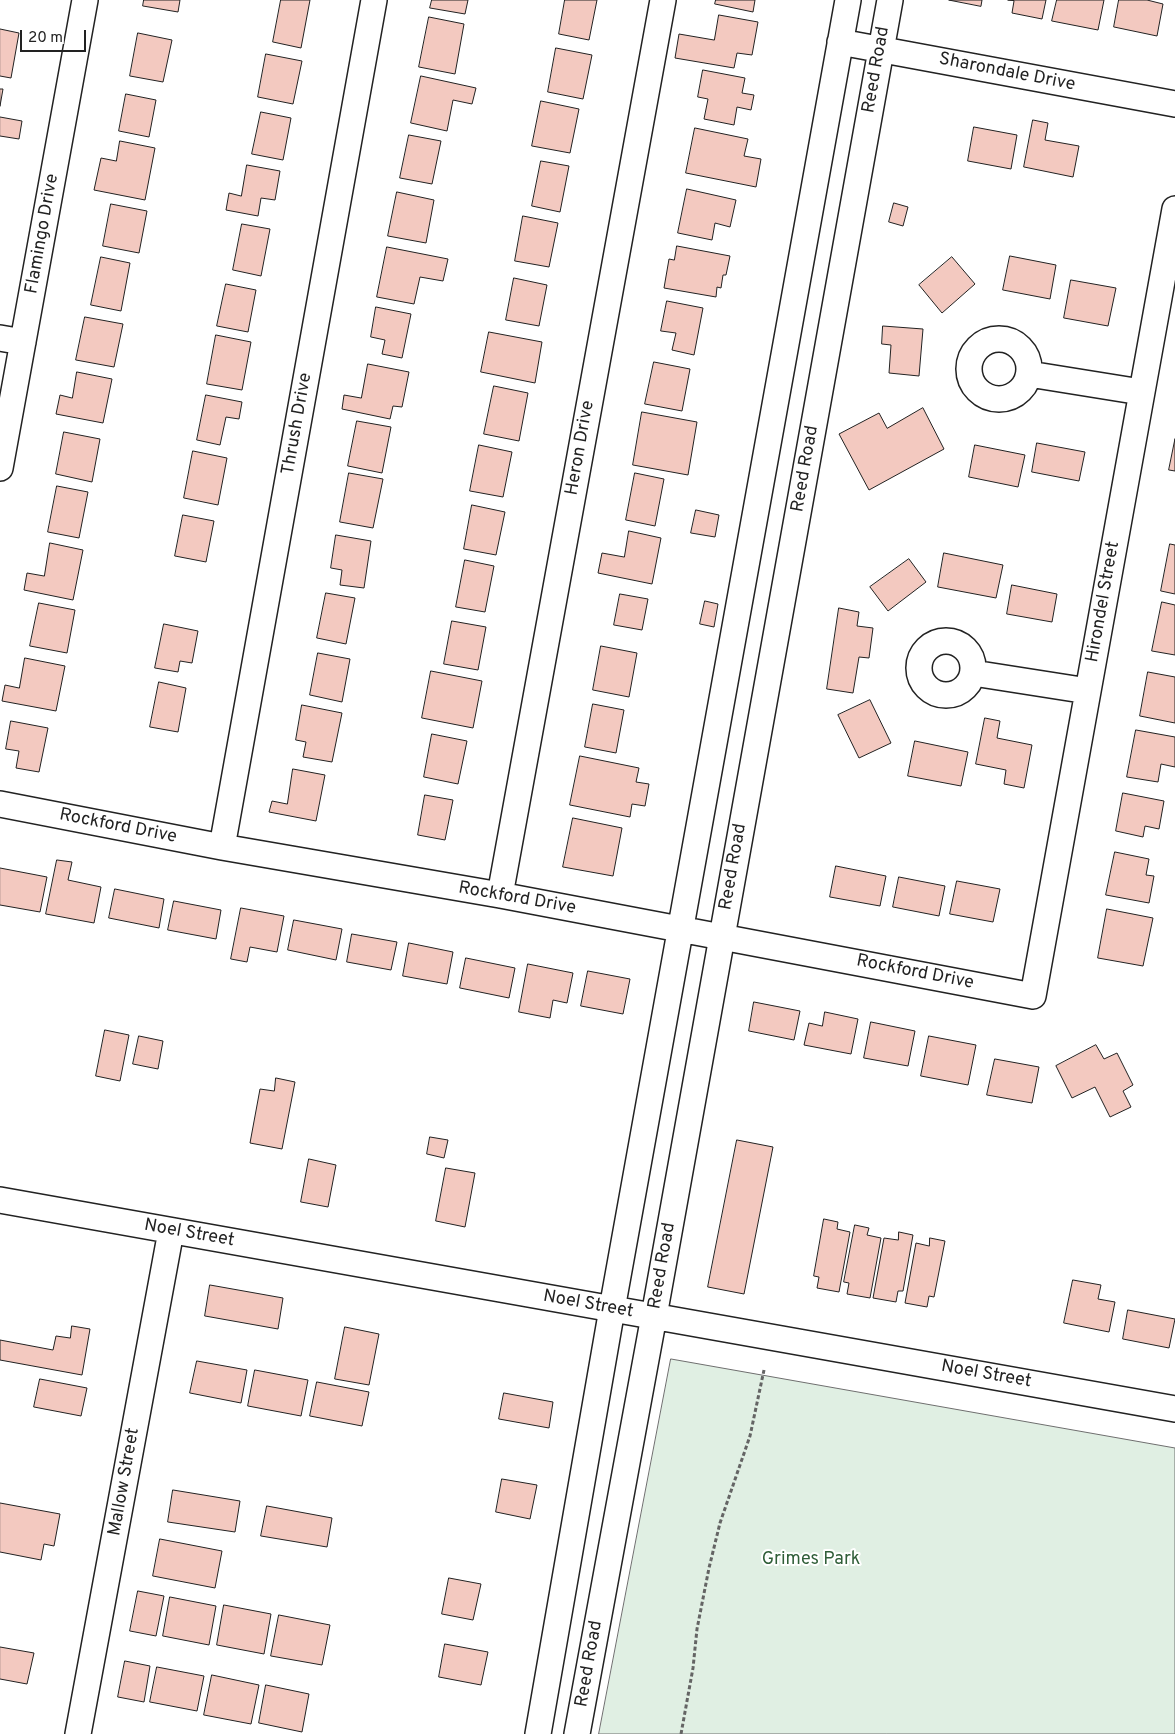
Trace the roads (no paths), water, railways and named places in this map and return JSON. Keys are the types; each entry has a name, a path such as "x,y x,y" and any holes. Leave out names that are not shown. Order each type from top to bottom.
{"street":[{"name":"Flamingo Drive","path":"0,468 12,340 85,0"},
{"name":"Thrush Drive","path":"222,847 374,0"},
{"name":"Heron Drive","path":"500,895 663,0"},
{"path":"538,1734 612,1309 848,0"},
{"name":"Reed Road","path":"577,1734 654,1316 890,0"},
{"name":"Sharondale Drive","path":"840,42 1175,104"},
{"name":"Hirondel Street","path":"1033,996 1175,209"},
{"path":"1029,374 1141,392"},
{"path":"767,448 808,456"},
{"path":"973,673 1088,691"},
{"name":"Rockford Drive","path":"0,804 222,847 722,936 1033,996"},
{"name":"Noel Street","path":"0,1200 1175,1409"},
{"name":"Mallow Street","path":"78,1734 171,1231"},
{"path":"551,1668 587,1677"}],"park label":[{"name":"Grimes Park","path":"811,1560"}]}
